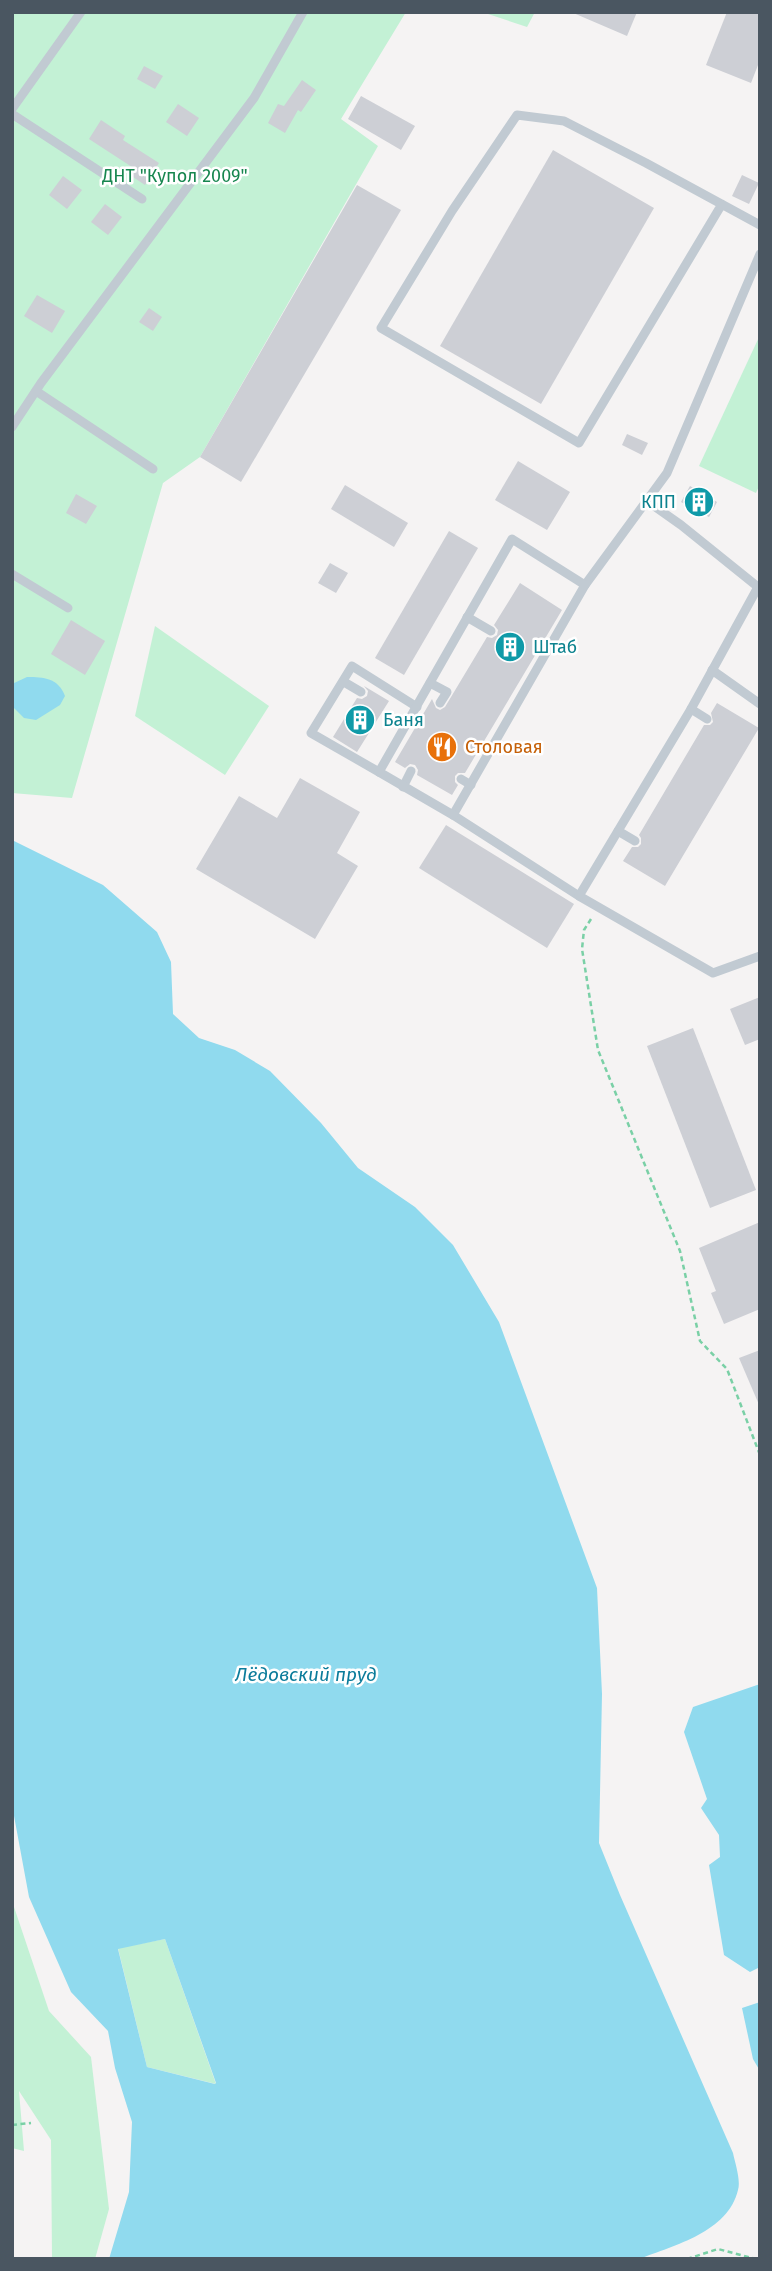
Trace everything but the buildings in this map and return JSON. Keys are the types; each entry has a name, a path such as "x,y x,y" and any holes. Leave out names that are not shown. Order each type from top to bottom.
{"lane":[{"path":"81,12 12,111 142,199"},
{"path":"12,426 254,98 303,12"},
{"path":"722,204 579,443 382,328 452,211 517,116 564,121 722,204 760,225"},
{"path":"453,815 586,585 667,473 760,254"},
{"path":"36,391 153,470"},
{"path":"579,896 691,709 759,588 647,501"},
{"path":"379,772 512,539 586,585"},
{"path":"12,574 68,608"},
{"path":"467,617 491,631"},
{"path":"417,707 352,666 311,733 336,744 579,896 713,973 760,956"},
{"path":"712,670 760,704"},
{"path":"344,682 361,692"},
{"path":"430,683 447,692 440,703"},
{"path":"691,709 708,719"},
{"path":"402,787 411,771"},
{"path":"461,779 471,785"},
{"path":"618,831 635,841"}],"path":[{"path":"599,907 583,930 582,949 598,1050 680,1251 700,1341 727,1369 760,1455"},
{"path":"12,2125 31,2123"},
{"path":"687,2259 718,2249 756,2259"}],"green space":[{"name":"ДНТ \"Купол 2009\"","path":"12,12 406,12 341,119 378,146 200,457 163,483 72,798 12,793"},
{"path":"482,12 535,12 527,27"},
{"path":"760,335 760,484 756,493 699,466"},
{"path":"155,626 269,706 225,775 135,716"},
{"path":"12,1901 49,2011 91,2057 109,2209 95,2259 52,2259 51,2140 19,2091 24,2151 12,2148"},
{"path":"165,1939 216,2084 147,2067 118,1948"}],"water":[{"path":"27,677 39,677 54,682 65,696 60,705 36,720 24,718 12,706 12,684"},
{"name":"Лёдовский пруд","path":"12,840 103,885 157,932 171,962 173,1014 199,1038 235,1050 270,1071 321,1123 358,1168 415,1207 453,1245 499,1322 597,1588 602,1694 599,1843 733,2153 739,2186 732,2204 712,2227 684,2242 639,2259 109,2259 129,2192 132,2122 115,2068 108,2031 71,1992 29,1897 12,1805","holes":["165,1939 216,2083 147,2067 118,1949"]},
{"path":"760,1684 760,1967 750,1972 724,1955 709,1865 720,1857 719,1835 701,1808 707,1799 684,1732 693,1707"},
{"path":"760,2002 760,2071 753,2059 742,2008"}],"place":[{"name":"КПП","path":"699,502"},
{"name":"Штаб","path":"510,647"},
{"name":"Баня","path":"360,720"},
{"name":"Столовая","path":"442,747"}]}
